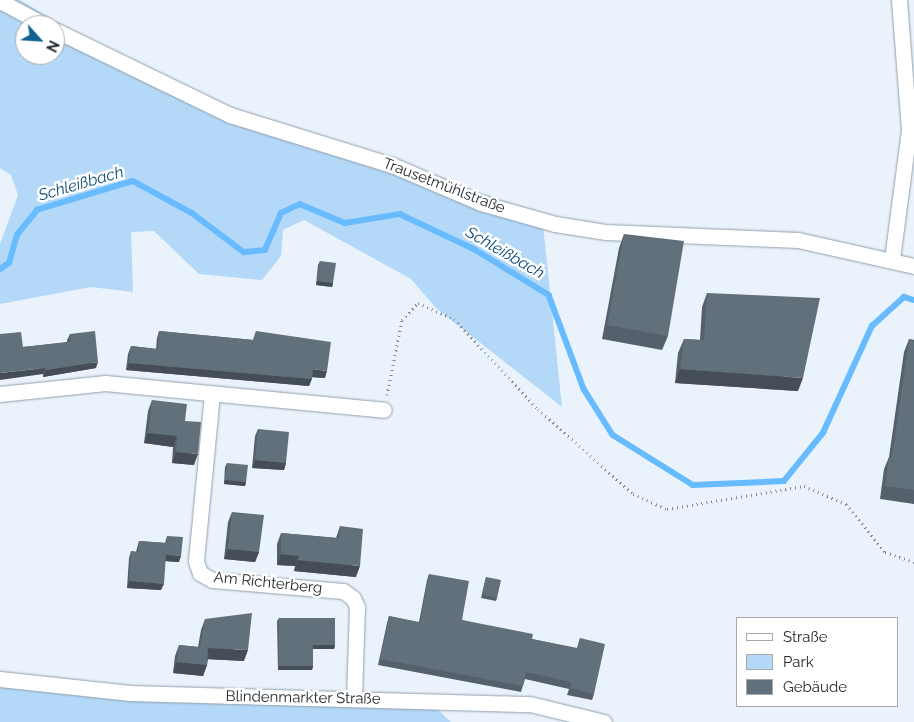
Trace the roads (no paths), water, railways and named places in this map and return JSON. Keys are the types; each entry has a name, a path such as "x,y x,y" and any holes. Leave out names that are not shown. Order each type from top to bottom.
{"street":[{"path":"892,259 909,130 898,0"},
{"path":"0,1 26,15"},
{"name":"Trausetmühlstraße","path":"65,35 230,116 392,165 482,203 555,224 606,232 798,240 854,255 892,259 914,266"},
{"path":"0,394 105,383 384,410"},
{"name":"Am Richterberg","path":"212,394 196,561 200,573 212,580 343,591 353,598 357,607 354,699"},
{"name":"Blindenmarkter Straße","path":"0,679 130,693 530,704 604,722"},
{"path":"530,704 556,722"}],"waterway":[{"name":"Schleißbach","path":"0,269 9,263 17,235 37,210 133,181 192,213 244,252 265,250 281,213 300,204 345,223 400,214 474,249 549,295 584,389 613,435 693,485 784,481 823,433 872,326 904,297 914,300"}]}
